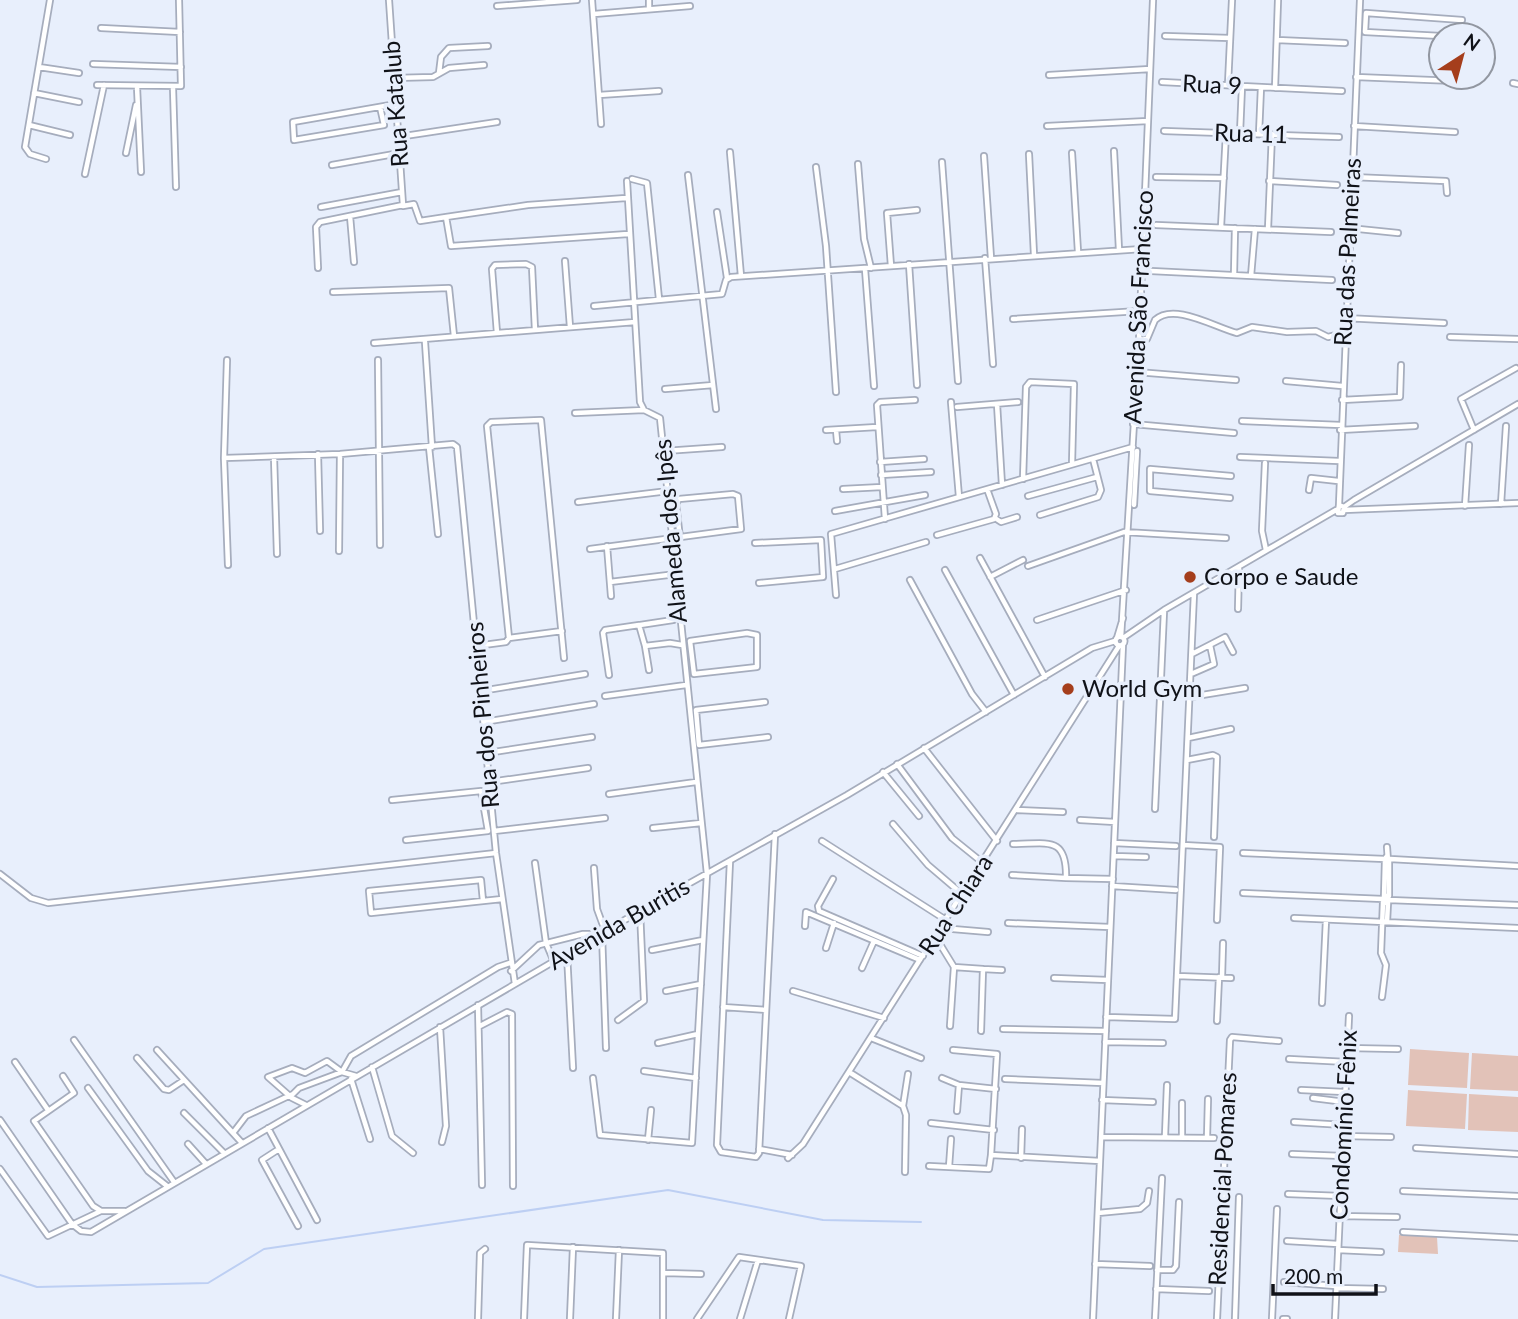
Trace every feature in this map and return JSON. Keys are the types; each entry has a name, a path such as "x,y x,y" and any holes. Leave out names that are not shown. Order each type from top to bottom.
{"street":[{"path":"46,159 30,154 25,147 50,0"},
{"path":"85,174 100,85 173,88 183,85 179,0"},
{"name":"Rua Katalub","path":"389,0 402,207"},
{"path":"497,6 577,0"},
{"path":"592,0 601,124"},
{"path":"649,0 649,9"},
{"name":"Avenida São Francisco","path":"1093,1319 1114,856 1120,641 1134,474 1147,70 1153,0"},
{"path":"1228,85 1232,0"},
{"path":"1275,88 1279,0"},
{"name":"Rua das Palmeiras","path":"1341,508 1338,481 1356,77 1362,22 1360,0"},
{"path":"594,14 690,6"},
{"path":"1427,35 1364,32 1362,22 1366,13 1462,20"},
{"path":"101,28 180,32"},
{"path":"1165,36 1230,38"},
{"path":"1278,40 1345,43"},
{"path":"439,74 441,57 449,48 488,46"},
{"path":"93,64 181,67"},
{"path":"394,78 433,77 449,68 484,65"},
{"path":"39,67 79,73"},
{"path":"1049,75 1147,70"},
{"path":"1356,77 1427,80"},
{"name":"Rua 9","path":"1163,82 1342,91"},
{"path":"1240,133 1242,86"},
{"path":"137,87 141,172"},
{"path":"1259,134 1261,87"},
{"path":"173,88 176,187"},
{"path":"599,95 659,91"},
{"path":"34,93 79,102"},
{"path":"126,153 138,97"},
{"path":"380,107 384,125 294,140 293,122 396,104"},
{"path":"29,120 31,127 70,135"},
{"path":"1047,126 1146,121"},
{"path":"398,137 497,122"},
{"path":"1354,126 1455,132"},
{"name":"Rua 11","path":"1164,131 1339,137"},
{"path":"1221,227 1226,133"},
{"path":"1268,229 1272,134"},
{"path":"1115,151 1119,250"},
{"path":"730,152 741,276"},
{"path":"332,165 400,153"},
{"path":"1072,153 1078,252"},
{"path":"1029,154 1034,252"},
{"path":"985,156 993,364"},
{"path":"942,162 958,381"},
{"path":"858,164 864,239 872,268"},
{"path":"816,167 826,246 836,392"},
{"path":"688,175 716,410"},
{"path":"1156,177 1224,178"},
{"path":"1352,177 1446,181 1447,193"},
{"name":"Alameda dos Ipês","path":"648,1140 691,1144 707,874 694,782 665,451 660,418 644,410 640,402 626,198 630,180 647,183 659,299"},
{"path":"1269,181 1337,185"},
{"path":"321,207 402,192"},
{"path":"318,268 317,224 350,216 414,204 420,220 528,205 626,198"},
{"path":"891,266 887,212 917,210"},
{"path":"594,306 723,294 727,278 717,212"},
{"path":"350,216 354,262"},
{"path":"446,218 451,246 628,234"},
{"path":"1156,225 1331,232"},
{"path":"1234,275 1236,228"},
{"path":"1349,228 1398,233"},
{"path":"1251,276 1255,229"},
{"path":"727,278 865,269 1034,252 1142,249"},
{"path":"565,261 570,327"},
{"path":"497,332 492,269 495,265 526,264 532,267 536,330"},
{"path":"909,264 917,385"},
{"path":"865,269 874,386"},
{"path":"1152,271 1332,280"},
{"path":"333,292 449,288 454,336"},
{"path":"1013,319 1139,311"},
{"path":"1139,340 1147,339 1155,320 1168,314 1198,318 1237,333 1250,327 1287,332 1316,331 1328,337 1345,333"},
{"path":"1345,318 1444,323"},
{"path":"374,343 635,322"},
{"path":"1450,337 1518,339"},
{"path":"425,342 438,534"},
{"path":"227,360 224,458 228,565"},
{"path":"379,360 377,450 380,545"},
{"path":"1342,400 1400,397 1401,365"},
{"path":"1474,430 1461,403 1462,398 1516,368"},
{"path":"1137,372 1236,380"},
{"path":"1023,479 1026,387 1032,382 1073,382 1072,464"},
{"path":"1286,382 1342,386"},
{"path":"665,389 712,385"},
{"path":"885,519 877,427 878,403 915,400"},
{"path":"951,402 959,497"},
{"path":"957,407 1018,402"},
{"path":"997,404 1002,485"},
{"name":"Avenida Buritis","path":"72,1224 88,1233 640,911 925,750 1092,648 1120,641 1164,610 1518,404"},
{"path":"575,413 644,410"},
{"path":"509,638 488,425 491,422 539,418 542,422 565,658"},
{"path":"1242,421 1340,428 1415,426"},
{"path":"1136,424 1234,433"},
{"path":"1501,504 1506,426"},
{"path":"826,430 877,427"},
{"path":"836,430 837,441"},
{"path":"1465,506 1469,445"},
{"name":"Rua dos Pinheiros","path":"431,447 456,446 496,853 515,984"},
{"path":"224,458 340,454 431,447"},
{"path":"665,451 722,447"},
{"path":"836,595 831,534 1072,464 1135,449"},
{"path":"318,454 320,531"},
{"path":"339,551 340,454"},
{"path":"274,457 277,554"},
{"path":"1240,457 1339,461"},
{"path":"880,462 924,459"},
{"path":"1040,514 1098,497 1101,492 1093,459"},
{"path":"1265,463 1262,531 1266,550"},
{"path":"1230,498 1150,491 1150,470 1231,476"},
{"path":"881,475 931,472"},
{"path":"1134,505 1134,474 1150,480"},
{"path":"1028,496 1097,477"},
{"path":"1309,490 1311,478 1338,481"},
{"path":"843,489 882,487"},
{"path":"987,489 995,517 1001,522 1017,517"},
{"path":"578,502 668,491"},
{"path":"590,549 680,538 741,529 738,496 733,494 679,499 676,504 680,538"},
{"path":"835,511 925,495"},
{"path":"1341,508 1518,503"},
{"path":"937,536 995,517"},
{"path":"1028,566 1129,532 1226,538"},
{"path":"755,543 832,539"},
{"path":"759,583 823,577 821,540"},
{"path":"835,569 926,542"},
{"path":"607,546 611,596"},
{"path":"980,558 1045,677"},
{"path":"990,577 1023,560"},
{"path":"1238,609 1239,566"},
{"path":"945,570 1014,695"},
{"path":"610,582 668,575"},
{"path":"910,580 972,694 986,712"},
{"path":"1037,620 1126,590"},
{"path":"1106,1017 1173,1020 1194,593"},
{"path":"1155,809 1164,610"},
{"path":"609,675 604,631 673,620"},
{"path":"639,625 649,670"},
{"path":"476,646 506,642 509,638 562,631"},
{"path":"747,633 757,635 760,663 757,667 695,675 691,656 691,640 747,633"},
{"path":"1192,654 1225,637 1233,652"},
{"name":"Rua Chiara","path":"759,1149 790,1157 803,1144 997,841 1120,641"},
{"path":"645,646 670,643 682,645"},
{"path":"1191,674 1214,664 1210,645"},
{"path":"683,657 691,656"},
{"path":"481,691 585,674"},
{"path":"605,695 686,685"},
{"path":"1190,697 1245,688"},
{"path":"765,702 696,710 699,745 768,737"},
{"path":"484,722 594,704"},
{"path":"690,729 698,726"},
{"path":"1188,738 1231,729"},
{"path":"487,753 592,737"},
{"path":"925,750 997,841"},
{"path":"1187,760 1213,755 1217,757 1214,837"},
{"path":"897,764 951,838 982,863"},
{"path":"391,800 481,791 490,784 588,768"},
{"path":"883,772 919,816"},
{"path":"609,794 694,782"},
{"path":"899,792 911,786"},
{"path":"406,839 488,831 481,791"},
{"path":"1016,810 1063,812"},
{"path":"494,831 605,818"},
{"path":"1080,820 1115,822"},
{"path":"653,828 701,823"},
{"path":"893,824 928,865 962,894"},
{"path":"730,860 717,1148 721,1152 753,1157 758,1156 759,1149 775,834"},
{"path":"822,841 946,920"},
{"path":"1114,843 1177,846"},
{"path":"1013,844 1054,844 1060,848 1066,859 1066,878"},
{"path":"1183,845 1220,847 1217,920"},
{"path":"1382,997 1386,965 1381,953 1385,922 1387,847"},
{"path":"0,874 32,898 48,903 496,853"},
{"path":"1243,853 1518,866"},
{"path":"1114,856 1146,858"},
{"path":"535,863 546,943 554,962"},
{"path":"594,868 597,909 603,933 606,1048"},
{"path":"1012,875 1112,879"},
{"path":"833,879 818,906 819,911 922,958"},
{"path":"483,901 481,880 369,891 371,913 502,899"},
{"path":"1112,886 1176,890"},
{"path":"1243,893 1518,905"},
{"path":"618,1020 644,1002 640,911"},
{"path":"805,926 806,912 922,958"},
{"path":"1294,918 1518,928"},
{"path":"1322,1003 1326,920"},
{"path":"826,948 834,923"},
{"path":"1008,923 1111,927"},
{"path":"941,928 988,932"},
{"path":"511,971 539,945 583,934 603,933"},
{"path":"935,936 954,967 950,1026"},
{"path":"652,950 703,940"},
{"path":"862,968 874,941"},
{"path":"1217,1021 1223,943"},
{"path":"567,954 573,1068"},
{"path":"233,1133 246,1116 299,1088 342,1072 351,1056 498,967 510,964"},
{"path":"954,967 1002,970"},
{"path":"981,1031 983,969"},
{"path":"1177,976 1231,978"},
{"path":"1054,978 1108,980"},
{"path":"666,990 701,984"},
{"path":"793,991 884,1018"},
{"path":"478,1005 482,1185"},
{"path":"723,1007 766,1010"},
{"path":"480,1026 507,1012 512,1014 513,1186"},
{"name":"Condomínio Fênix","path":"1335,1319 1349,1016"},
{"path":"440,1027 446,1126 442,1142"},
{"path":"1003,1029 1105,1031"},
{"path":"658,1043 699,1034"},
{"name":"Residencial Pomares","path":"1217,1319 1230,1040 1232,1037 1279,1041"},
{"path":"870,1038 921,1058"},
{"path":"74,1040 174,1182"},
{"path":"1105,1042 1163,1043"},
{"path":"1348,1048 1398,1049"},
{"path":"158,1050 242,1143"},
{"path":"929,1166 989,1169 994,1130 997,1054 953,1050"},
{"path":"138,1059 164,1089 169,1090 184,1080"},
{"path":"1289,1059 1347,1062"},
{"path":"307,1105 288,1095 268,1077 292,1068 305,1073 327,1060 353,1078 369,1139"},
{"path":"15,1062 48,1110"},
{"path":"372,1067 392,1136 413,1153"},
{"path":"644,1071 696,1078"},
{"path":"849,1072 903,1106"},
{"path":"905,1172 906,1115 903,1106 908,1074"},
{"path":"63,1076 74,1091 34,1121 93,1206 101,1210 126,1211"},
{"path":"593,1078 597,1133 648,1140 651,1110"},
{"path":"942,1078 959,1085 996,1089"},
{"path":"1005,1079 1103,1083"},
{"path":"957,1111 959,1085"},
{"path":"1164,1136 1167,1085"},
{"path":"88,1088 148,1171 167,1186"},
{"path":"1301,1090 1346,1092"},
{"path":"1313,1098 1345,1102"},
{"path":"1207,1138 1209,1099"},
{"path":"1102,1101 1153,1102"},
{"path":"1182,1103 1182,1137"},
{"path":"184,1113 224,1153"},
{"path":"0,1120 72,1224"},
{"path":"1294,1122 1344,1125"},
{"path":"931,1124 994,1130"},
{"path":"268,1128 317,1220"},
{"path":"1021,1158 1022,1129"},
{"path":"1343,1136 1391,1137"},
{"path":"1101,1137 1214,1138"},
{"path":"949,1167 951,1139"},
{"path":"188,1144 206,1164"},
{"path":"1416,1148 1518,1154"},
{"path":"279,1149 262,1160 298,1226"},
{"path":"1292,1154 1343,1156"},
{"path":"991,1155 1100,1161"},
{"path":"0,1169 48,1236 101,1210"},
{"path":"1155,1319 1162,1178"},
{"path":"1098,1213 1140,1209 1147,1203 1149,1191"},
{"path":"1403,1191 1518,1196"},
{"path":"1288,1194 1341,1196"},
{"path":"1235,1319 1239,1197"},
{"path":"1157,1270 1176,1266 1179,1202"},
{"path":"1272,1319 1277,1209"},
{"path":"1340,1216 1397,1217"},
{"path":"1403,1232 1518,1238"},
{"path":"1287,1241 1381,1252"},
{"path":"524,1319 527,1245 661,1253 665,1256 663,1319"},
{"path":"570,1319 573,1247"},
{"path":"478,1319 480,1253 485,1249"},
{"path":"616,1319 619,1250"},
{"path":"697,1319 737,1258 800,1266 789,1319"},
{"path":"740,1319 758,1260"},
{"path":"1095,1264 1150,1266"},
{"path":"665,1273 701,1274"},
{"path":"1283,1282 1383,1289"},
{"path":"1156,1289 1209,1290"}],"shaded area":[{"path":"1410,1049 1469,1053 1467,1088 1408,1085"},
{"path":"1472,1053 1518,1056 1518,1091 1470,1089"},
{"path":"1408,1090 1467,1094 1465,1129 1406,1126"},
{"path":"1469,1094 1518,1097 1518,1132 1468,1130"},
{"path":"1399,1235 1437,1237 1438,1254 1398,1252"}],"waterway":[{"path":"0,1275 37,1287 208,1283 264,1249 668,1190 823,1220 921,1222"}],"place":[{"name":"Corpo e Saude","path":"1190,577"},
{"name":"World Gym","path":"1068,689"}]}
